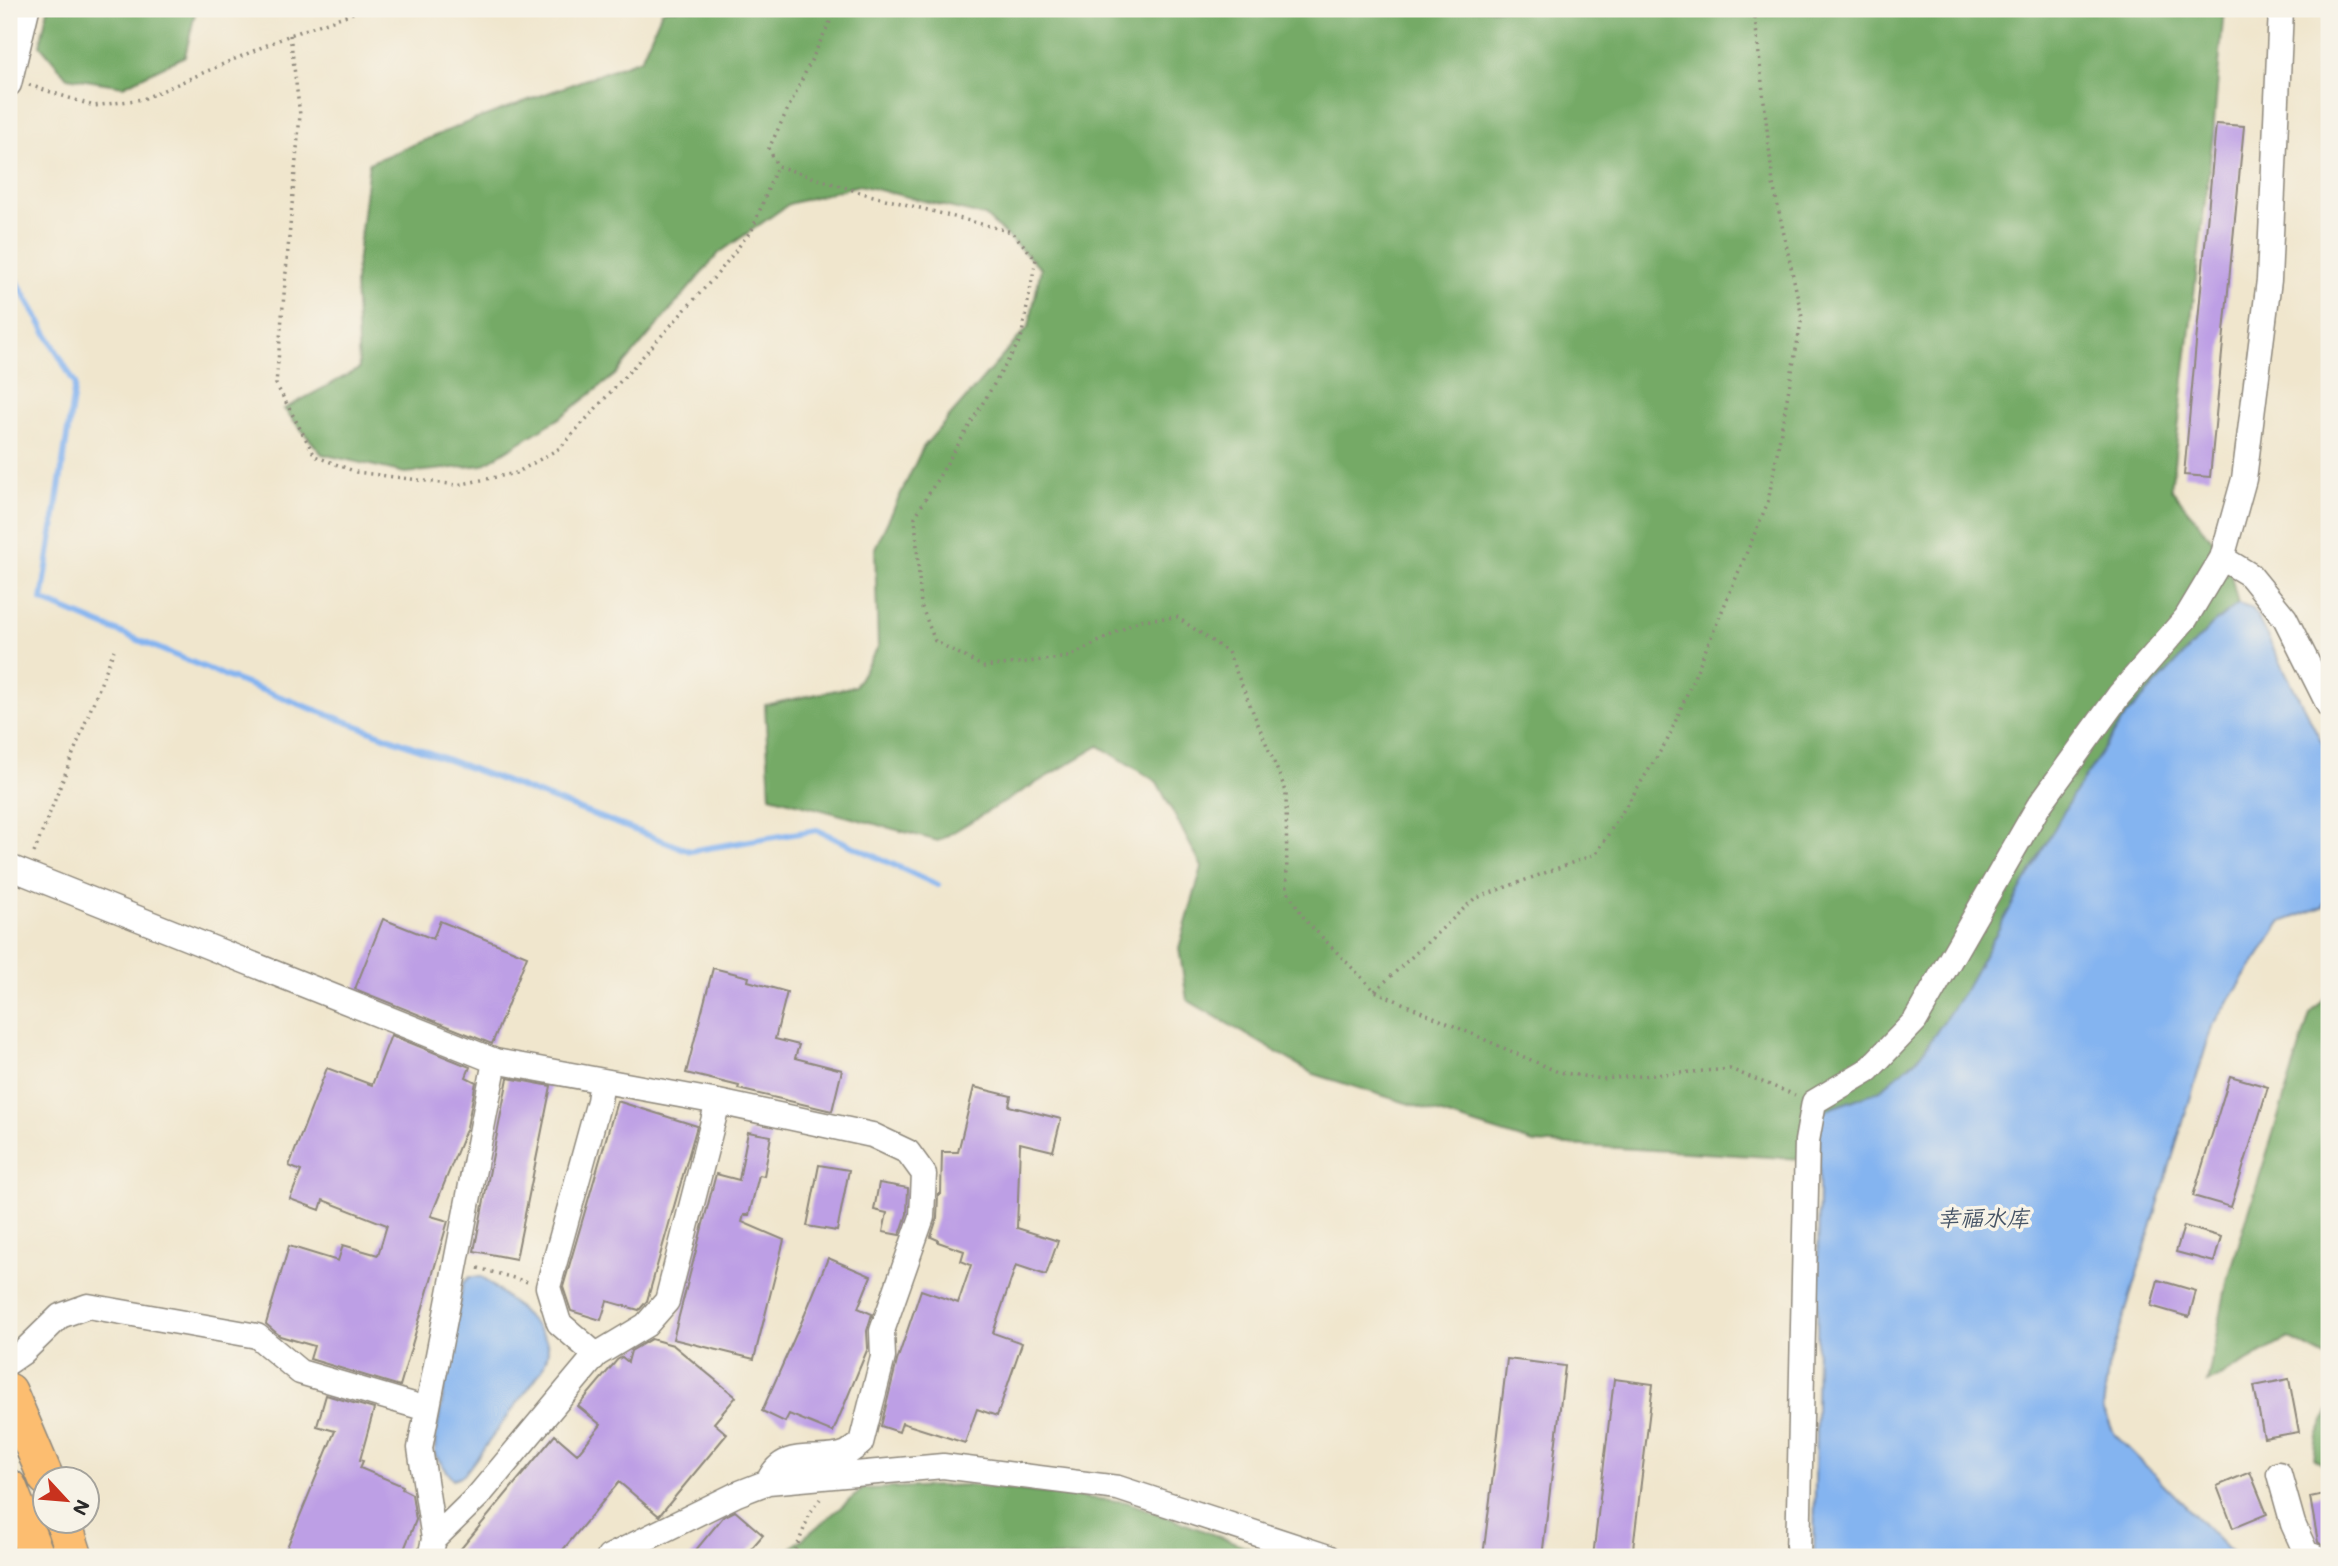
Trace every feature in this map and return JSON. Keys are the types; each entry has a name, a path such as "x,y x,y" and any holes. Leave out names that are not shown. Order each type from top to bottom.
{"highway":[{"path":"9,1391 40,1464"},
{"path":"9,1487 37,1557"},
{"path":"67,1534 75,1557"}],"street":[{"path":"10,81 27,9"},
{"path":"1798,1557 1807,1141 1814,1102 1868,1070 1915,1021 2038,807 2119,695 2186,618 2222,558 2244,480 2269,280 2281,9"},
{"path":"2222,558 2249,575 2285,618 2329,706"},
{"path":"17,870 495,1060 718,1102 872,1135 908,1152 924,1174 922,1217 882,1331 883,1357 861,1443 846,1453 785,1460 773,1471 768,1482"},
{"path":"432,1548 420,1448 495,1060"},
{"path":"596,1355 559,1323 548,1287 599,1101 601,1081"},
{"path":"432,1548 596,1355 646,1325 667,1301 718,1102"},
{"path":"9,1362 60,1316 88,1306 257,1336 300,1372 427,1409"},
{"path":"609,1557 737,1494 768,1482 943,1466 1118,1488 1328,1557"},
{"path":"2279,1474 2293,1524 2306,1553 2316,1557"}],"path":[{"path":"10,81 94,106 144,99 290,35 364,9"},
{"path":"290,35 300,115 276,384 315,456 356,472 457,485 516,474 560,448 728,260 753,228 777,166 769,148 836,9"},
{"path":"1375,992 1474,899 1596,854 1668,739 1768,502 1802,317 1773,184 1754,9"},
{"path":"777,166 866,194 1012,232 1036,259 1021,339 915,517 921,606 935,642 984,667 1069,657 1140,620 1177,617 1228,652 1286,791 1287,890 1306,921 1375,992 1558,1072 1602,1079 1730,1069 1814,1102"},
{"path":"17,870 114,650"},
{"path":"456,1262 548,1287"},
{"path":"793,1557 810,1513 838,1475"}],"green space":[{"path":"48,9 196,9 185,56 123,86 67,77 40,45"},
{"path":"2224,9 2213,134 2171,489 2227,558 2238,604 2212,625 2125,717 2072,797 1966,988 1921,1055 1879,1091 1820,1112 1819,1160 1534,1143 1314,1074 1187,1000 1179,948 1202,867 1157,782 1099,746 938,841 770,796 765,705 855,686 878,647 875,548 923,447 1029,326 1041,268 985,216 859,185 789,204 719,253 615,375 561,417 483,465 405,473 322,454 284,409 359,369 355,282 369,163 466,123 641,59 662,11"},
{"path":"2329,993 2329,1359 2289,1338 2207,1383 2227,1282 2310,1014"},
{"path":"2329,1410 2329,1469 2314,1458 2317,1436"},
{"path":"969,1485 1127,1502 1274,1557 784,1557 863,1489"}],"water":[{"name":"幸福水库","path":"2238,604 2253,609 2329,756 2329,890 2323,907 2281,922 2212,1027 2108,1369 2103,1409 2115,1435 2236,1557 1814,1557 1820,1112 1879,1091 1921,1055 1966,988 2072,797 2125,717 2212,625"},
{"path":"470,1277 482,1277 518,1308 543,1335 548,1350 542,1370 464,1475 453,1479 435,1455 435,1440 463,1283"}],"building":[{"path":"2216,124 2244,126 2210,477 2184,475"},
{"path":"383,919 433,939 440,921 527,956 492,1044 355,989"},
{"path":"713,968 749,977 748,981 787,992 775,1039 799,1045 795,1058 842,1070 832,1111 738,1089 739,1086 686,1073"},
{"path":"391,1035 470,1067 466,1077 476,1082 467,1127 431,1216 448,1221 400,1386 310,1359 314,1346 280,1336 266,1324 289,1246 338,1261 343,1245 378,1255 387,1225 323,1200 320,1210 290,1199 301,1171 289,1166 327,1068 372,1085"},
{"path":"2230,1076 2268,1087 2231,1207 2193,1196"},
{"path":"508,1078 551,1086 516,1259 474,1251"},
{"path":"974,1087 1011,1096 1009,1106 1061,1119 1053,1151 1020,1143 1017,1228 1058,1241 1046,1275 1016,1265 993,1333 1022,1343 997,1416 977,1409 965,1443 902,1423 899,1432 881,1426 897,1361 921,1290 958,1303 971,1265 961,1261 964,1251 931,1237 937,1218 938,1194 941,1194 942,1152 958,1152"},
{"path":"617,1101 697,1126 647,1301 639,1310 607,1301 601,1320 571,1311 563,1287"},
{"path":"748,1132 771,1136 764,1176 759,1175 749,1215 744,1215 742,1222 784,1240 754,1359 673,1339 716,1174 739,1180"},
{"path":"819,1165 849,1170 837,1231 807,1226"},
{"path":"879,1183 908,1188 907,1214 900,1235 883,1232 887,1213 874,1210"},
{"path":"2184,1226 2221,1237 2214,1262 2176,1252"},
{"path":"828,1258 871,1276 858,1308 872,1314 867,1331 868,1348 833,1432 789,1414 785,1422 762,1411"},
{"path":"2158,1280 2196,1291 2189,1317 2151,1306"},
{"path":"651,1339 673,1345 736,1397 714,1423 727,1434 659,1516 619,1482 557,1557 454,1557 555,1435 577,1454 601,1425 578,1406 617,1360 622,1357 628,1362 631,1351"},
{"path":"1507,1359 1565,1366 1542,1557 1483,1557"},
{"path":"1614,1379 1653,1384 1632,1557 1593,1557"},
{"path":"2289,1379 2299,1432 2264,1438 2254,1386"},
{"path":"326,1395 374,1409 360,1468 403,1486 402,1489 412,1494 416,1520 401,1557 283,1557 335,1431 317,1426"},
{"path":"2250,1472 2267,1514 2233,1528 2217,1486"},
{"path":"2329,1493 2329,1551 2318,1542 2310,1497"},
{"path":"735,1511 763,1535 744,1557 690,1557 723,1517"}],"waterway":[{"path":"9,267 75,384 42,600 225,676 690,851 817,830 938,885"}]}
